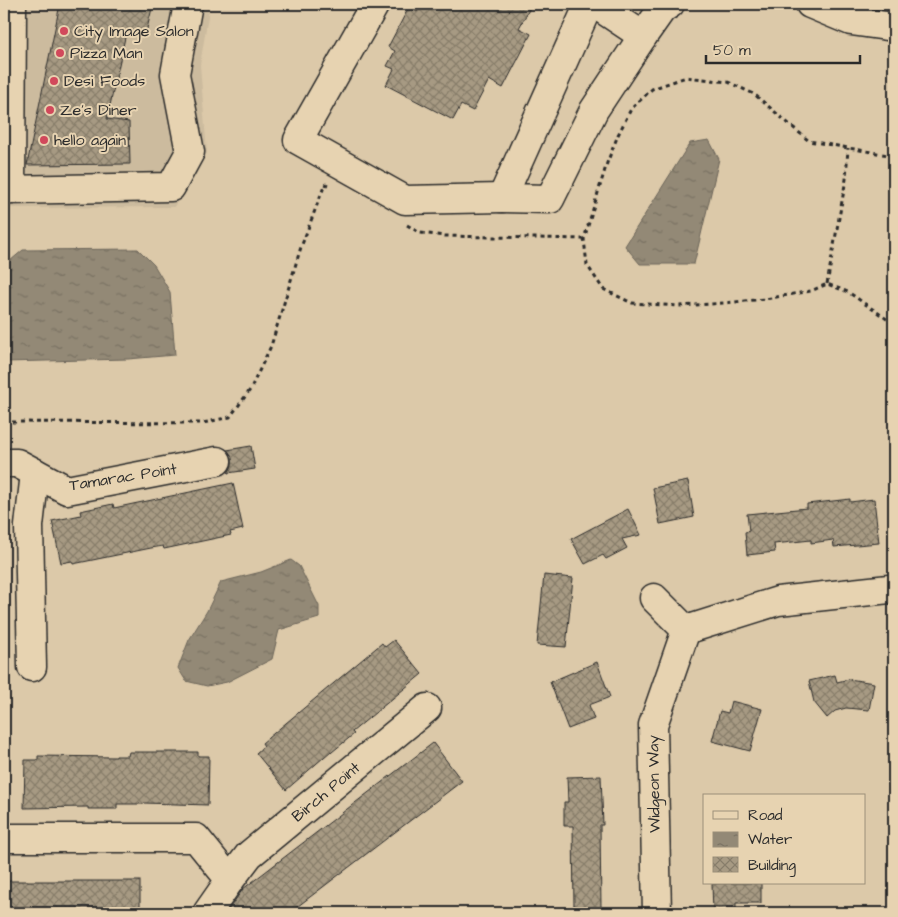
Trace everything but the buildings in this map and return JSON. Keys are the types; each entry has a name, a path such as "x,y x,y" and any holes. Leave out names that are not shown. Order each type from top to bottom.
{"street":[{"path":"9,4 7,190 171,187 190,152 175,74 188,4"},
{"path":"374,4 298,140 405,200 550,199 594,110 662,9 670,4"},
{"path":"502,198 589,4"},
{"path":"595,4 643,36"},
{"path":"810,4 851,21 894,27"},
{"name":"Tamarac Point","path":"4,463 17,463 67,490 217,461"},
{"path":"32,667 29,526 35,473"},
{"path":"654,598 686,630 778,601 894,590"},
{"name":"Widgeon Way","path":"657,913 653,726 686,630"},
{"name":"Birch Point","path":"207,913 249,855 427,708"},
{"path":"10,838 196,838 230,880"}],"path":[{"path":"894,156 809,141 754,94 728,82 686,77 652,89 632,109 618,135 607,163 584,239 587,265 603,289 632,303 679,306 725,304 811,292 827,284 848,292 894,324"},
{"path":"827,284 846,180 848,148"},
{"path":"4,422 203,423 230,416 250,390 271,346 304,238 325,184 332,187"},
{"path":"403,222 420,233 437,235 584,239"}],"shaded area":[{"path":"4,4 210,4 200,65 207,153 174,207 4,208"}],"water":[{"path":"709,140 719,159 694,264 640,264 625,246 690,143"},
{"path":"138,249 154,265 170,292 175,355 128,359 4,362 4,266 23,250"},
{"path":"291,560 299,566 319,606 319,618 279,630 272,659 227,682 207,686 186,681 178,668 189,640 207,611 221,582 261,572"}],"place":[{"name":"City Image Salon","path":"64,31"},
{"name":"Pizza Man","path":"60,53"},
{"name":"Desi Foods","path":"54,81"},
{"name":"Ze's Diner","path":"50,110"},
{"name":"hello again","path":"44,140"}]}
